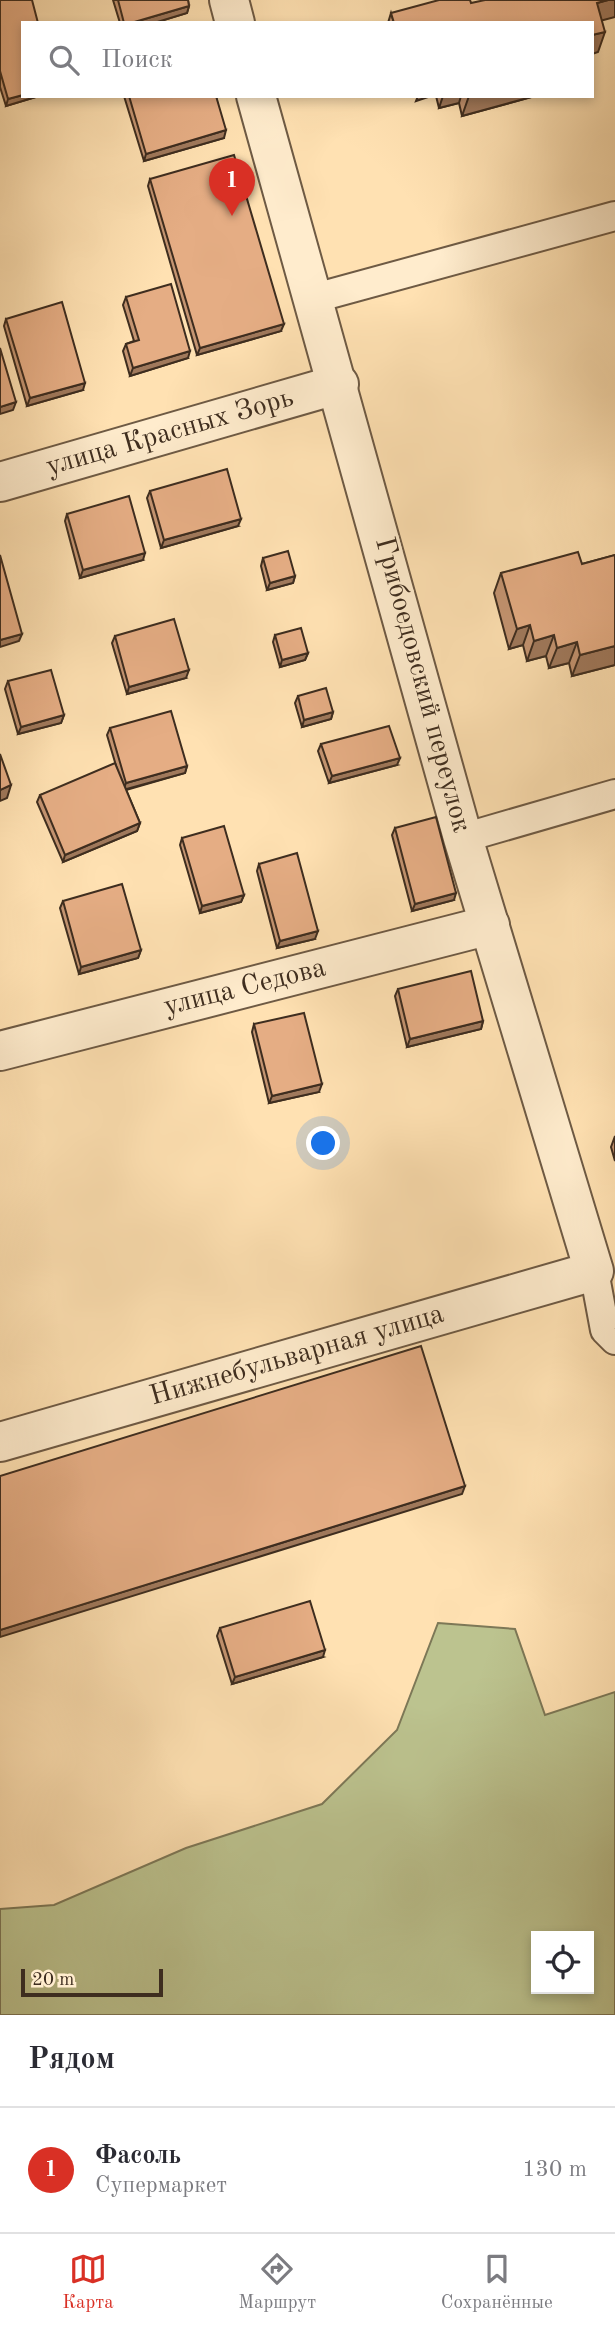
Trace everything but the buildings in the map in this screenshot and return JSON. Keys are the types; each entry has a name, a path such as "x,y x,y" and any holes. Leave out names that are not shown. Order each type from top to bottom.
{"street":[{"path":"229,0 234,21"},
{"name":"Грибоедовский переулок","path":"257,98 339,384 463,838 594,1270"},
{"name":"улица Красных Зорь","path":"0,482 339,384"},
{"name":"улица Седова","path":"0,1051 490,925"},
{"name":"Нижнебульварная улица","path":"0,1442 594,1270"}],"lane":[{"path":"315,298 615,216"},
{"path":"463,838 615,794"},
{"path":"594,1270 605,1330 615,1340"}],"green space":[{"path":"438,1623 515,1629 545,1715 615,1692 615,2015 0,2015 0,1909 54,1905 186,1848 322,1804 397,1730"}],"place":[{"name":"Фасоль","path":"232,216"}]}
